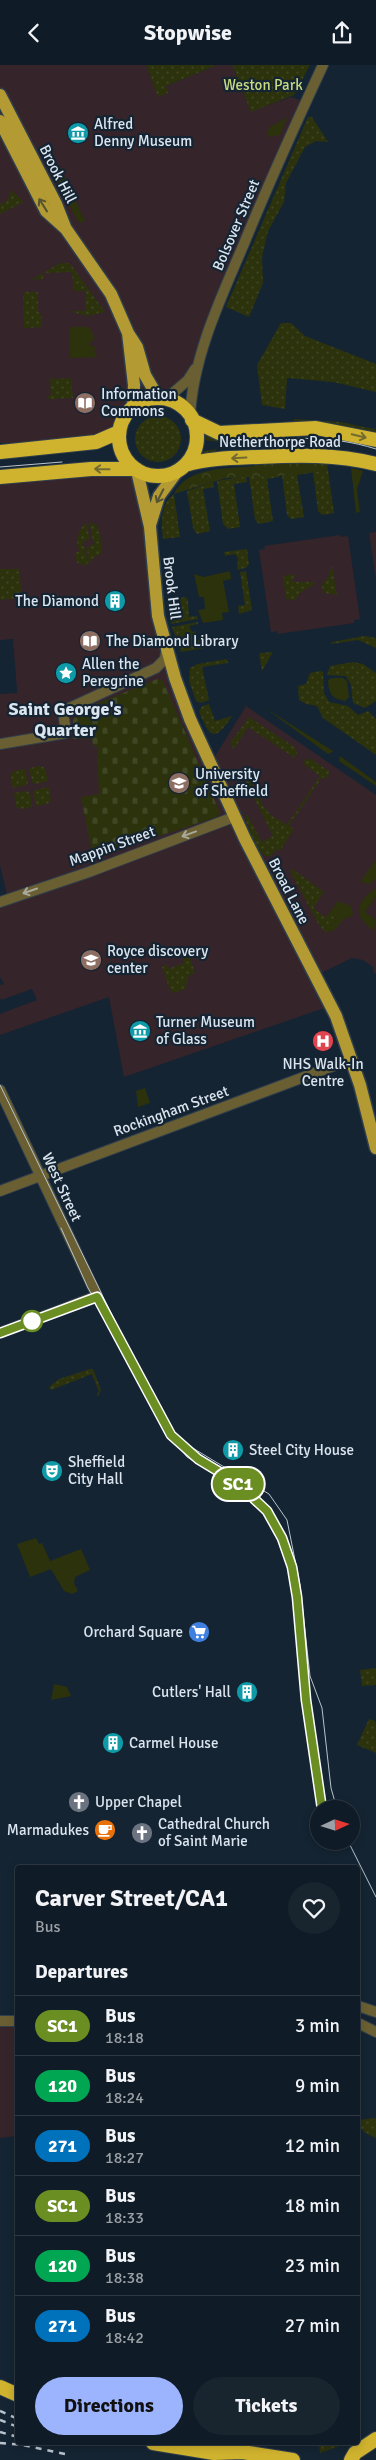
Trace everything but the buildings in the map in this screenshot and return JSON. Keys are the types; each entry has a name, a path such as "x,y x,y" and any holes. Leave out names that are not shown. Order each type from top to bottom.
{"highway":[{"path":"0,477 91,469 137,470 158,476 182,467 196,445 196,435 191,418 180,406 163,399 142,402 132,408 122,421 119,433 121,451 137,470"},
{"name":"Netherthorpe Road","path":"191,418 219,433 316,429 343,432 376,441"},
{"path":"0,452 96,442 119,433"},
{"name":"Netherthorpe Road","path":"182,467 214,459 307,455 344,457 376,464"},
{"path":"0,2387 15,2394"},
{"path":"339,2460 353,2456 376,2439"},
{"path":"165,2445 214,2453 242,2451 293,2460"},
{"path":"214,2453 230,2460"}],"main road":[{"path":"0,95 14,138"},
{"path":"0,121 14,138"},
{"name":"Brook Hill","path":"14,138 32,174 46,211 66,229 103,282 137,347 150,385 163,399"},
{"name":"Brook Hill","path":"128,333 134,385 132,408"},
{"name":"Brook Hill","path":"150,527 159,496 182,467"},
{"name":"Brook Hill","path":"137,470 150,527 155,599 166,652"},
{"name":"Broad Lane","path":"166,652 190,719 234,817 336,1016 352,1059 376,1148"}],"street":[{"name":"Bolsover Street","path":"199,362 222,295 323,65"},
{"path":"163,399 188,380 199,362"},
{"path":"191,418 192,392 199,362"},
{"path":"0,744 66,733 63,711 156,668 165,659 166,652"},
{"name":"Mappin Street","path":"0,902 89,872 234,817"},
{"name":"Rockingham Street","path":"0,1191 352,1059"},
{"name":"West Street","path":"0,1090 97,1297 0,1333"},
{"path":"0,2021 15,2021"},
{"path":"360,2024 376,2032"}],"shaded area":[{"path":"0,65 146,65 156,90 217,65 232,65 251,111 291,97 306,102 199,362 166,399 153,399 137,404 129,400 111,427 96,436 29,443 0,443"},
{"name":"University of Sheffield","path":"136,469 158,616 211,763 246,706 376,795 376,973 374,973 373,967 363,960 352,958 315,976 330,1006 124,1077 109,997 0,1035 0,1014 37,1000 32,989 1,1000 0,997 0,985 4,984 0,977 0,902 8,899 0,865 0,694 17,693 17,690 13,639 0,640 0,470"},
{"path":"376,532 376,579 369,533"},
{"path":"340,535 341,537 348,536 360,619 354,620 354,623 278,634 277,631 271,632 259,550 265,549 264,546"},
{"path":"15,2023 15,2136 0,2138 0,2024"}],"green space":[{"name":"Weston Park","path":"146,65 217,65 166,86 168,93 158,97"},
{"name":"Weston Park","path":"232,65 310,65 294,95 251,112"},
{"path":"287,117 280,135 269,137 267,133 270,127"},
{"path":"308,117 312,117 328,142 316,141 305,147 286,183 284,202 268,231 262,257 263,283 249,317 226,307"},
{"path":"45,163 59,165 85,221 81,223 78,221"},
{"path":"11,190 24,202 0,214 0,204 7,201"},
{"path":"60,263 68,263 72,266 105,312 88,316 68,311 85,311 85,291 74,291 72,272 43,273 43,279 31,280"},
{"path":"23,292 38,292 38,311 42,316 42,327 24,328"},
{"path":"281,323 291,323 305,336 376,364 376,392 333,382 287,378 285,409 262,405 257,365"},
{"path":"69,327 89,327 95,339 89,343 91,346 97,347 94,350 97,357 70,358"},
{"path":"71,378 73,398 49,399 46,396 51,395 50,379"},
{"path":"158,416 171,420 177,426 181,439 177,452 171,458 158,462 145,458 139,452 135,439 139,426 145,420"},
{"path":"294,419 340,422 376,429 376,434 340,426 294,422"},
{"path":"199,433 226,439 222,442 203,440 202,451 217,449 215,452 195,455"},
{"path":"327,461 328,470 297,475 226,478 174,494 188,478 209,471 254,466 257,462"},
{"path":"351,468 363,471 357,489 360,512 356,513"},
{"path":"328,470 334,513 322,515 318,511 313,472"},
{"path":"279,475 279,477 267,479 273,521 259,524 255,520 249,476"},
{"path":"282,475 297,475 304,517 291,519 287,515"},
{"path":"246,476 247,482 234,484 240,527 228,529 223,524 217,481"},
{"path":"213,482 214,487 203,489 210,531 197,534 193,528 187,491"},
{"path":"174,494 180,537 163,539 162,514 169,498"},
{"path":"86,522 90,540 85,540 82,545 85,547 88,566 77,563 75,553 80,551 77,544 78,536"},
{"path":"89,522 97,525 101,539 101,554 94,557 89,565 87,548 95,543"},
{"path":"247,549 249,564 246,568 237,570 238,558 235,554 225,556 224,552"},
{"path":"332,566 337,595 324,593 321,585 328,578"},
{"path":"0,569 19,569 22,598 0,600"},
{"path":"230,571 231,579 223,581 229,612 222,613 223,620 203,623 198,610 205,609 204,597 199,597 194,574 204,577"},
{"path":"246,571 252,610 239,614 238,606 245,605 240,572"},
{"path":"293,574 295,576 292,580 294,582 314,582 315,584 301,592 295,600 286,599 283,576"},
{"path":"186,597 189,617 197,616 198,619 171,624 167,600"},
{"path":"198,622 198,624 189,626 192,632 196,631 196,640 221,636 223,645 181,652 172,627"},
{"path":"364,636 376,638 376,648 358,640 331,644 332,642"},
{"path":"273,652 262,671 259,653"},
{"path":"227,659 228,663 202,667 209,700 201,703 196,701 189,681 190,668 198,664"},
{"path":"353,662 363,664 376,673 376,701 365,708 353,703 351,685 346,676 327,675 330,666"},
{"path":"323,672 324,693 329,702 348,706 358,715 368,711 376,719 376,755 323,718 317,706 306,704 299,700 298,686 306,684 310,673"},
{"path":"343,678 347,681 349,697 345,701 337,699 330,692 328,680"},
{"path":"157,679 163,681 220,813 217,817 93,858 81,797 99,794 97,746 93,746 92,738 73,739 73,720 84,709"},
{"path":"209,704 215,721 232,716 221,730 213,734 209,732 199,711 202,706"},
{"path":"265,708 333,751 328,754"},
{"path":"249,717 296,748 295,758 248,727 234,749 230,743"},
{"path":"340,756 376,782 376,786 339,761"},
{"path":"307,759 311,759 329,771 329,774 326,779 322,777 289,826 294,829 280,851 277,849 271,856 265,856 261,853 253,838 245,817 247,814 262,842 273,836 245,780 249,777 264,808 266,808 269,814 287,825 320,776 302,763"},
{"path":"41,766 45,768 48,781 35,784 32,782 29,768"},
{"path":"25,769 28,783 13,788 10,775 14,771"},
{"path":"49,787 51,801 47,804 36,806 33,792"},
{"path":"27,791 30,793 32,807 21,809 16,807 14,793"},
{"path":"376,860 376,879 370,884 360,882"},
{"path":"292,869 324,892 313,908 326,918 329,913 337,918 329,931 325,932 319,925 290,871"},
{"path":"376,888 376,897 365,912 376,920 374,931 362,920 359,909 364,899"},
{"path":"338,901 351,906 353,914 343,920 334,930 327,932 337,919 329,913"},
{"path":"189,955 195,973 189,975 185,989 174,993 170,990 162,967 166,964 168,969 184,963 183,958"},
{"path":"145,1088 150,1103 138,1107 136,1091"},
{"path":"93,1369 101,1390 98,1397 97,1394 99,1392 92,1374 51,1390 49,1387 59,1379"},
{"path":"36,1538 39,1544 42,1543 50,1561 81,1549 90,1570 75,1577 74,1583 78,1591 72,1594 64,1591 51,1569 30,1577 17,1544"},
{"path":"376,1668 376,1685 362,1686 360,1670"},
{"path":"54,1684 67,1687 71,1696 51,1700"},
{"path":"369,1719 375,1721 376,1725 376,1753 357,1745"},
{"path":"376,2118 376,2138 361,2129 360,2120"},
{"path":"319,2445 342,2445 320,2453"}],"tram line":[{"path":"237,442 307,438 341,441 376,449"},
{"path":"0,467 62,462"},
{"path":"0,1085 156,1405 172,1431 191,1447 269,1494 287,1520 300,1585 310,1676 322,1708 331,1788 334,1800"},
{"path":"61,1228 88,1288 108,1321"},
{"path":"166,1432 187,1457 253,1498 267,1511 282,1538 290,1559"},
{"path":"352,1850 376,1897"}],"railway":[{"path":"0,2411 15,2418"},
{"path":"0,2420 15,2426"},
{"path":"0,2432 15,2436"},
{"path":"0,2443 15,2444"},
{"path":"23,2445 70,2455"}],"bus line":[{"name":"SC1","path":"0,1333 97,1297 116,1328 159,1415 171,1435 183,1448 198,1459 236,1482 267,1511 282,1538 293,1574 297,1597 306,1700 320,1800"}],"place":[{"name":"Alfred Denny Museum","path":"78,133"},
{"name":"Information Commons","path":"85,403"},
{"name":"The Diamond","path":"115,601"},
{"name":"The Diamond Library","path":"90,641"},
{"name":"Allen the Peregrine","path":"66,673"},
{"name":"University of Sheffield","path":"179,783"},
{"name":"Royce discovery center","path":"91,960"},
{"name":"Turner Museum of Glass","path":"140,1031"},
{"name":"NHS Walk-In Centre","path":"323,1041"},
{"name":"Steel City House","path":"233,1450"},
{"name":"Sheffield City Hall","path":"52,1471"},
{"name":"Orchard Square","path":"199,1632"},
{"name":"Cutlers' Hall","path":"247,1692"},
{"name":"Carmel House","path":"113,1743"},
{"name":"Upper Chapel","path":"79,1802"},
{"name":"Marmadukes","path":"105,1830"},
{"name":"Cathedral Church of Saint Marie","path":"142,1833"}],"district":[{"name":"Saint George's Quarter","path":"65,720"}]}
